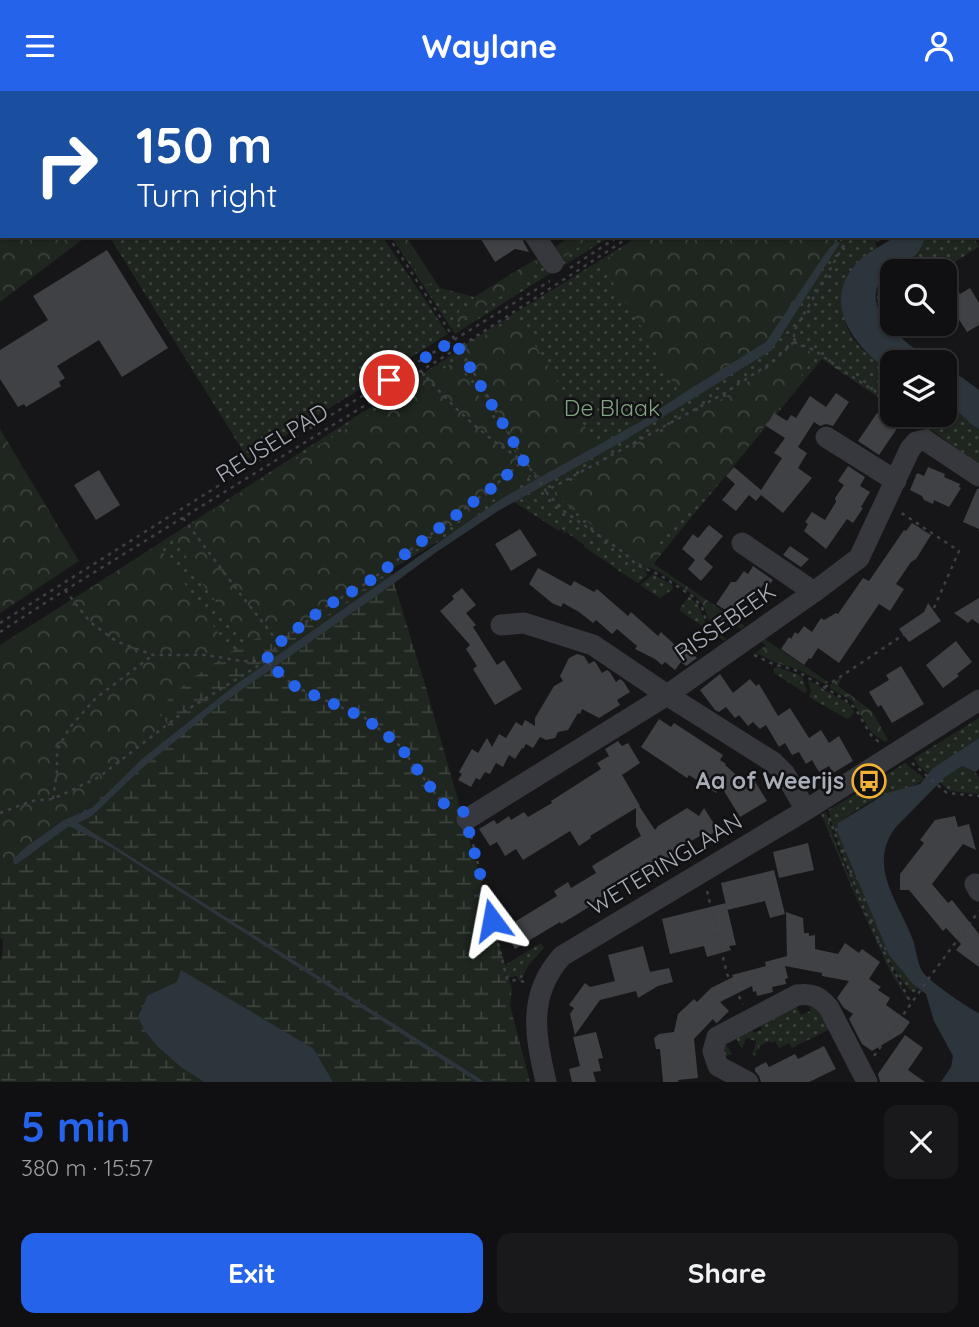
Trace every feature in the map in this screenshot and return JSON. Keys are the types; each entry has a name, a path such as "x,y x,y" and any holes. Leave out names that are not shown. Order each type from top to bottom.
{"street":[{"path":"537,238 561,269"},
{"path":"826,437 896,481"},
{"name":"RISSEBEEK","path":"467,819 667,695 859,558 909,449 916,442 926,440 979,477"},
{"name":"RISSEBEEK","path":"742,543 814,592"},
{"path":"501,625 524,623 593,645 773,762 814,805"},
{"name":"WETERINGLAAN","path":"546,1082 536,1035 538,1002 551,968 562,956 814,805 979,700"},
{"path":"748,1082 718,1066 713,1051 717,1037 797,995 810,993 821,999 829,1008 864,1077"}],"path":[{"path":"389,238 454,340 524,460 542,487 565,512 623,552 637,565 660,575 692,596 702,607 706,621 738,645 765,660 795,670 851,703 871,735 892,755"},
{"name":"REUSELPAD","path":"0,623 454,340 561,269 615,238"},
{"name":"REUSELPAD","path":"0,632 458,348 628,238"},
{"path":"546,491 723,394 771,363 794,342 794,331 844,245 840,238"},
{"path":"794,342 814,350 880,394"},
{"path":"421,371 471,423 502,448 524,460"},
{"path":"0,813 31,801 53,799 99,778 186,711 265,661 279,643 325,607 367,583 493,487 524,460"},
{"path":"825,687 930,617 959,551 885,502"},
{"path":"182,517 279,643"},
{"path":"65,590 90,622 116,641 153,655 206,655 241,661 265,661 296,687 365,718 399,745 440,800 448,807 464,812 507,979 543,986"},
{"path":"53,799 57,750 70,727 96,698 153,655"},
{"path":"925,775 947,793 979,796"},
{"path":"814,805 845,863 883,950 911,1003"},
{"path":"703,872 727,974 751,1019"},
{"path":"864,1077 911,1003 979,911"}],"green space":[{"path":"0,238 84,238 0,302"},
{"path":"110,238 383,238 448,334 248,459"},
{"path":"392,238 395,238 427,286 435,281 440,288 474,297 476,301 540,271 534,260 541,257 551,273 455,334"},
{"path":"395,238 407,238 435,281 427,286"},
{"path":"568,238 593,238 562,258 555,247"},
{"path":"593,238 608,238 560,268 550,251 562,258"},
{"name":"De Blaak","path":"636,238 839,238 780,330 783,332 842,240 841,238 883,238 875,243 877,248 851,271 843,295 845,321 852,337 880,364 880,399 822,359 645,571 648,575 638,583 566,532 562,534 564,531 561,529 559,531 514,502 517,500 514,497 390,570 235,690 0,646 464,345"},
{"path":"640,238 842,240 840,243 833,243 767,342 662,407 680,394 644,331 600,263"},
{"path":"925,238 974,238 979,247 957,261 910,259"},
{"path":"534,260 541,271 457,324 459,311 476,301 474,297"},
{"path":"880,284 879,309 877,297"},
{"path":"517,316 597,446 539,478 511,440 494,402 465,362 464,349"},
{"path":"800,346 816,355 775,413 694,508 654,545 662,553 654,564 745,626 741,629 731,622 720,630 709,620 703,605 695,596 661,573 637,562 554,494 560,486 645,437 664,431 679,420 722,399"},
{"path":"456,361 531,476 430,539 325,617 246,642 204,586 173,535"},
{"path":"957,411 979,429 979,465 933,431 925,432 924,428 957,427"},
{"path":"0,429 79,561 0,613"},
{"path":"158,545 232,653 190,680 176,738 69,822 0,869 0,645"},
{"path":"390,570 512,989 510,1005 530,1082 333,1082 314,1049 177,982 148,995 182,1068 204,1082 0,1082 0,960 3,940 0,937 0,869 69,822 176,738 158,709 190,680 246,642 325,617"},
{"path":"653,574 672,585 673,589 660,598 640,585"},
{"path":"689,596 699,606 705,623 726,639 724,641 679,610"},
{"path":"760,636 828,682 838,677 825,684 797,669 756,653 766,645 756,639"},
{"path":"777,667 802,676 807,691 805,693 774,673"},
{"path":"840,678 838,686 872,711 888,740 885,742 872,733 852,701 830,688 830,685"},
{"path":"808,680 849,704 854,712 852,715 847,719 809,697 811,692"},
{"path":"979,718 979,738 928,774 919,766 914,758"},
{"path":"905,763 924,778 922,781 867,803 838,823 837,831 889,955 918,988 914,993 902,981 877,936 852,879 828,810 861,791 863,794 872,789 870,785"},
{"path":"962,766 976,773 979,779 979,794 950,791 939,782"},
{"path":"826,812 837,847 866,916 909,1002 891,973 851,886 821,814"},
{"path":"541,943 544,948 528,966 521,980 519,981 517,976 508,978 505,965"},
{"path":"811,999 830,1029 792,1048 789,1043 779,1048 775,1041 769,1041 759,1046 760,1049 755,1051 757,1055 754,1057 756,1041 746,1038 742,1049 736,1039 726,1044 732,1054 723,1057 720,1042 750,1025 754,1033 762,1029 758,1021 794,1002 801,1015 811,1011 806,1000"}],"shaded area":[{"path":"892,238 925,238 911,259 880,259 880,283 876,292 880,311 880,336 900,336 917,350 880,350 880,364 854,338 842,308 842,292 847,276 859,261"},
{"path":"836,241 840,243 772,350 625,440 498,511 435,553 217,707 141,769 96,812 78,823 485,1082 477,1082 109,846 69,826 14,864 13,859 26,847 64,820 92,808 143,758 238,683 501,499 638,423 766,342"},
{"path":"957,374 979,390 979,429 957,411"},
{"path":"979,738 979,769 975,772 962,766 944,778 895,828 887,842 884,857 888,884 913,940 922,971 948,994 979,1013 979,1082 941,1082 951,1067 953,1056 934,1021 926,994 914,985 889,955 837,831 838,823 887,793 920,784 933,768"},
{"path":"181,970 314,1049 333,1082 204,1082 182,1068 158,1047 144,1030 138,1017 148,995 177,982"}],"building":[{"path":"480,238 523,238 529,252 515,249 495,262"},
{"path":"107,250 168,348 122,377 99,340 57,366 65,378 59,382 61,386 26,407 24,404 18,407 0,379 0,350 48,320 33,296"},
{"path":"970,288 979,303 979,325 967,332 957,317 957,289 960,294"},
{"path":"836,393 849,402 833,426 820,426 814,422 798,447 807,453 798,468 812,478 783,513 761,495 756,501 749,495 736,511 722,500 735,484 726,476 734,467 761,490 782,458 774,453 785,438 766,426 774,413 787,421 791,415 796,418 810,396 826,407"},
{"path":"877,413 880,415 880,427 898,427 879,455 858,441"},
{"path":"848,466 865,477 860,486 870,492 853,523 847,519 826,549 804,531 808,524 805,522 812,512 825,520 844,485 838,481"},
{"path":"928,467 960,484 961,488 949,507 934,500 933,504 910,490 917,473 924,476"},
{"path":"99,470 120,505 96,520 74,485"},
{"path":"979,489 979,529 963,522"},
{"path":"912,523 931,535 896,584 904,589 890,611 879,604 839,663 818,648 804,665 781,649 789,637 791,639 795,632 798,634 804,626 812,632 821,618 824,620 838,614 863,578 869,581 904,530"},
{"path":"709,525 723,536 704,559 713,567 701,581 688,569 695,560 682,549 693,534 698,538"},
{"path":"520,529 537,555 511,571 495,544"},
{"path":"790,546 809,559 801,567 783,555"},
{"path":"753,566 773,580 767,588 763,585 751,603 745,599 738,610 731,605 727,611 716,604 731,582 736,582 744,571 748,574"},
{"path":"538,568 571,586 574,581 594,592 597,589 628,616 631,612 658,636 661,632 677,647 681,643 697,658 686,666 681,662 675,670 665,662 662,665 635,649 637,646 617,629 612,634 596,620 593,623 563,603 561,607 552,603 529,584"},
{"path":"462,588 476,605 466,613 476,625 473,627 497,665 504,660 522,689 495,705 473,669 477,666 466,649 470,645 440,611"},
{"path":"979,598 979,624 972,619 968,623 954,613"},
{"path":"928,603 941,621 909,642 899,629 924,612"},
{"path":"956,641 972,662 943,688 926,665"},
{"path":"577,654 584,656 589,664 594,661 602,673 607,670 610,672 616,682 620,679 623,681 630,692 617,700 620,705 599,718 582,709 568,730 558,732 555,738 546,740 540,737 533,748 526,744 515,759 509,755 503,767 496,763 490,774 485,772 480,780 476,778 471,787 458,780 462,774 459,772 472,749 478,753 487,738 492,747 499,734 506,738 516,722 522,726 525,720 535,726 535,718 554,686 563,681 560,676 569,658"},
{"path":"901,666 924,704 892,723 869,692 889,680 886,675"},
{"path":"720,674 733,693 750,679 756,686 759,684 778,716 790,708 809,738 821,730 829,743 839,736 853,761 833,773 829,766 819,772 812,760 806,764 799,752 792,755 785,743 779,747 766,725 760,729 753,722 748,726 739,715 735,718 726,707 719,712 715,710 700,690"},
{"path":"659,719 671,727 674,723 723,755 720,760 742,780 751,775 767,801 740,817 721,786 716,793 689,775 687,778 641,747"},
{"path":"618,741 622,746 628,743 640,763 622,775 655,830 687,808 699,816 704,808 718,830 702,840 700,836 677,849 679,853 644,874 641,870 606,891 594,904 515,949 507,935 512,932 508,926 557,896 554,891 568,882 571,888 596,873 592,866 641,836 636,826 636,808 590,836 591,838 579,846 570,831 523,860 516,849 505,856 497,842 490,846 479,829 494,820 497,824 509,816 511,820 524,812 528,817 552,803 551,801 601,769 597,763 609,756 605,749"},
{"path":"955,816 958,827 969,824 976,850 963,844 932,884 948,903 952,900 979,934 979,967 956,950 961,944 946,928 943,931 909,890 900,890 900,874 924,843 920,840 935,820"},
{"path":"808,843 814,870 779,878 773,852"},
{"path":"774,870 785,914 770,918 765,901 727,910 721,883"},
{"path":"726,903 736,945 729,946 731,950 707,957 704,946 670,954 662,919"},
{"path":"786,912 803,918 804,933 815,935 815,949 838,954 845,943 859,953 862,949 880,962 869,979 881,987 878,990 890,998 886,1005 910,1022 902,1033 872,1051 862,1044 849,1019 853,1014 844,1008 837,998 849,981 785,966 788,978 785,979 786,984 772,987 773,992 757,996 752,986 720,1002 729,1011 716,1023 713,1019 694,1039 698,1078 663,1082 660,1049 656,1049 654,1038 659,1034 674,1032 678,1014 694,999 697,1002 711,988 733,977 732,975 766,966 765,962 787,956"},
{"path":"643,946 650,972 669,968 673,982 658,986 638,998 636,991 600,1000 575,1035 570,1014 574,1008 569,1005 585,983 590,987 615,981 608,955"},
{"path":"596,1032 603,1058 598,1059 601,1071 593,1072 596,1082 572,1082 569,1069 580,1066 573,1037"},
{"path":"905,1035 923,1048 908,1070 925,1082 880,1082 878,1074"},
{"path":"824,1046 836,1069 809,1082 761,1082 755,1071 755,1068 766,1062 769,1067 795,1054 798,1059"}],"place":[{"name":"Aa of Weerijs","path":"869,781"}],"route":[{"path":"389,380 454,340 524,460 493,487 367,583 325,607 279,643 265,661 296,687 365,718 399,745 440,800 448,807 464,812 492,920"}]}
